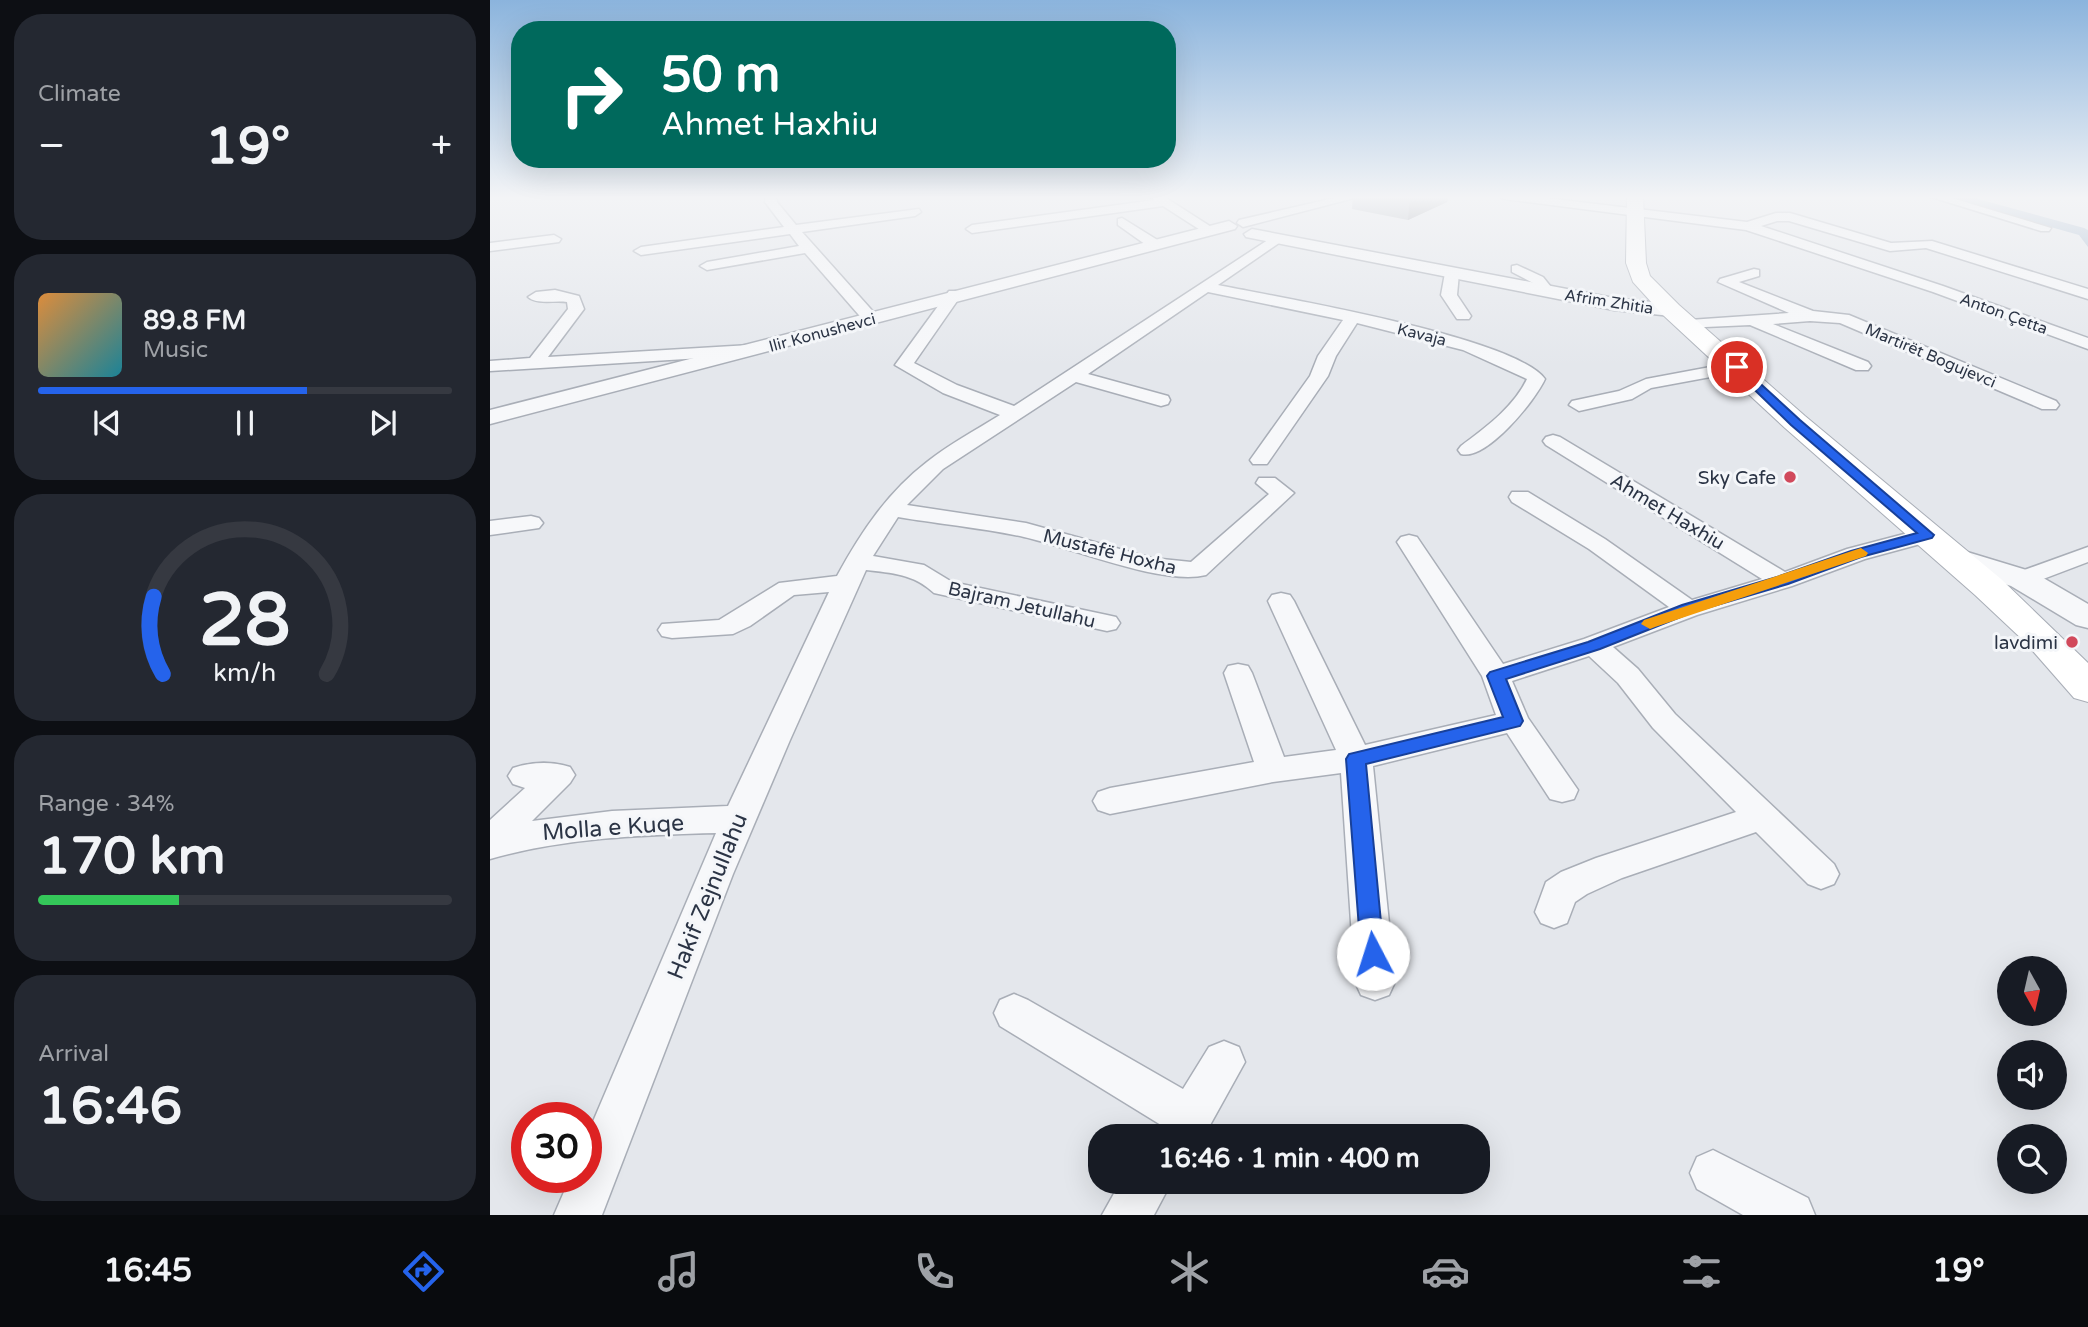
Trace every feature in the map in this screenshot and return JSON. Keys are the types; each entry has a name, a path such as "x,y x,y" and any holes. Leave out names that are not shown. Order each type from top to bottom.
{"main road":[{"path":"1636,253 1640,278 1680,317 1795,422 1954,557 2038,633 2088,688"}],"street":[{"path":"707,266 782,253"},
{"path":"813,253 871,319"},
{"name":"Ilir Konushevci","path":"490,417 1122,253"},
{"name":"Hakif Zejnullahu","path":"578,1215 738,819 873,531 920,477 1204,287 1228,253"},
{"name":"Afrim Zhitia","path":"1351,253 1680,317"},
{"name":"Anton Çetta","path":"1829,253 2088,344"},
{"path":"1955,253 2088,294"},
{"name":"Afrim Zhitia","path":"1517,269 1538,281 1548,292"},
{"path":"1452,273 1448,295 1463,316"},
{"name":"Martirët Bogujevci","path":"1754,273 1725,282 1810,316"},
{"name":"Kavaja","path":"1204,287 1353,317 1469,346 1531,373 1536,379 1528,394 1482,440 1468,450"},
{"path":"535,363 576,309 574,299 555,295 537,297"},
{"path":"951,299 904,365 950,389 1014,414"},
{"name":"Martirët Bogujevci","path":"1680,317 1752,321 1810,316 1843,318 2049,405"},
{"path":"1260,460 1319,376 1327,356 1353,317"},
{"path":"1752,321 1863,366"},
{"path":"490,366 754,350"},
{"path":"1579,405 1625,395 1646,384 1737,367"},
{"path":"1073,376 1161,400"},
{"name":"Ahmet Haxhiu","path":"1553,441 1783,581"},
{"name":"Mustafë Hoxha","path":"890,509 1026,530 1150,565 1196,570 1283,493 1266,483"},
{"path":"1520,497 1597,544 1688,609"},
{"path":"490,528 531,523"},
{"path":"1496,676 1594,645 1688,609 1783,581 1856,554 1927,535"},
{"path":"1409,542 1496,676 1514,721 1562,790"},
{"path":"2022,579 2088,554"},
{"path":"1954,557 2022,579 2088,618"},
{"name":"Bajram Jetullahu","path":"853,572 911,569 930,574 943,587 1107,623"},
{"path":"672,630 723,628 741,620 788,587 853,572"},
{"path":"1281,601 1356,759 1375,982"},
{"path":"1594,645 1628,676 1664,721 1821,874"},
{"path":"1238,673 1273,770"},
{"path":"1110,801 1273,770 1356,759 1514,721"},
{"name":"Molla e Kuqe","path":"490,843 559,775 524,776"},
{"path":"1554,912 1559,893 1574,883 1609,868 1760,817"},
{"name":"Molla e Kuqe","path":"490,843 524,834 643,823 738,819"},
{"path":"1014,1013 1180,1124"},
{"path":"1187,1124 1224,1062"},
{"path":"1713,1173 1791,1215"},
{"path":"1126,1215 1140,1194"}],"slow traffic":[{"path":"1650,624 1861,553"}],"place":[{"name":"Sky Cafe","path":"1790,477"},
{"name":"lavdimi","path":"2072,642"}],"route":[{"path":"1373,954 1356,759 1514,721 1496,676 1594,645 1688,609 1783,581 1856,554 1927,535 1795,422 1737,367"}]}
